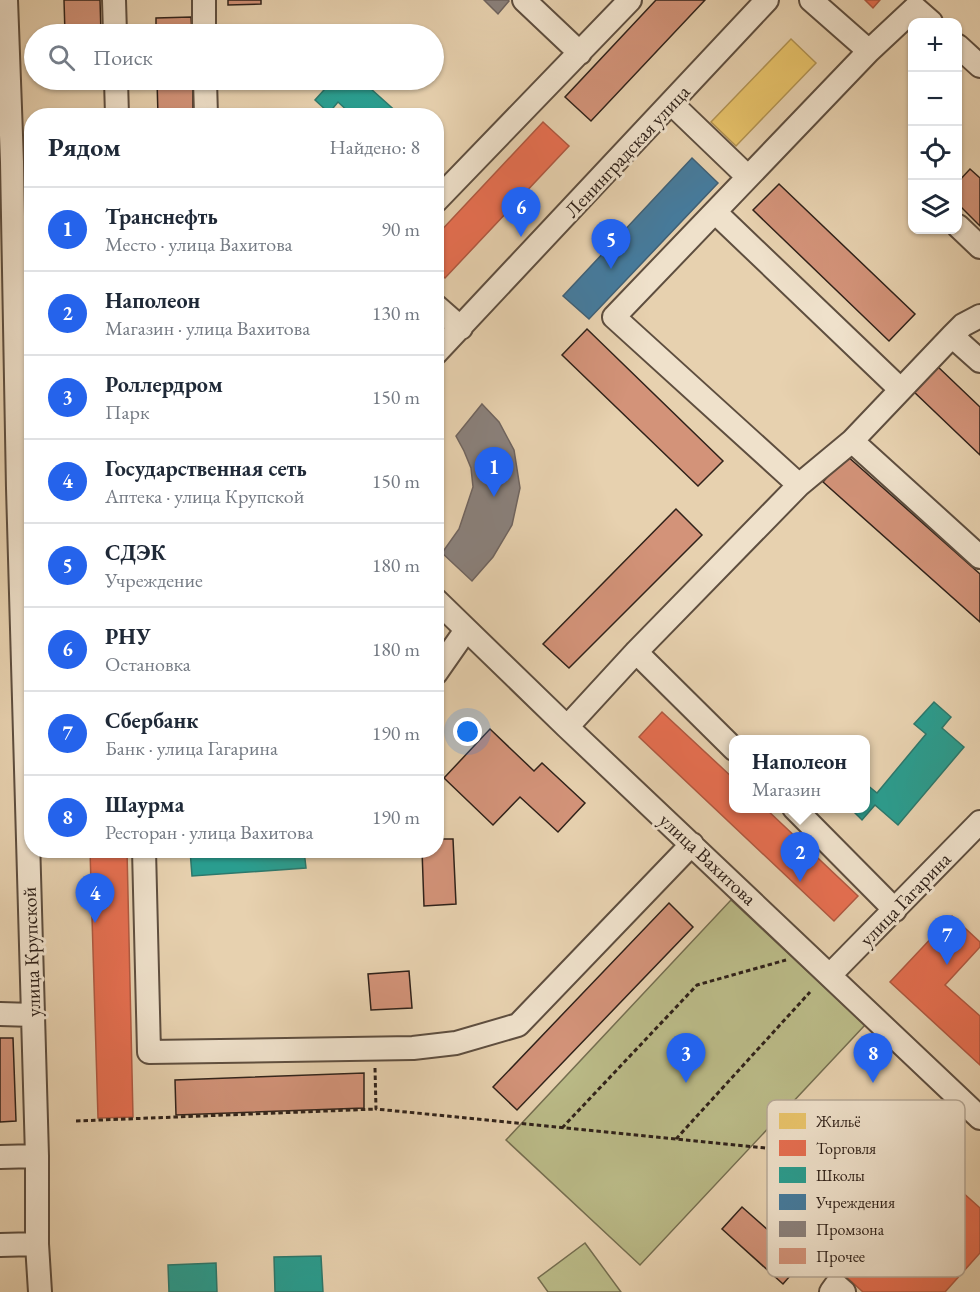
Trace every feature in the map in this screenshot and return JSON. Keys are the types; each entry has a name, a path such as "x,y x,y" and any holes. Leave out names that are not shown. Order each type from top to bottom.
{"street":[{"name":"улица Крупской","path":"6,0 4,42 15,267 17,488 24,688"},
{"path":"114,0 115,24"},
{"path":"204,0 204,24"},
{"path":"524,0 580,53"},
{"path":"444,193 630,0"},
{"path":"811,0 869,51"},
{"name":"Ленинградская улица","path":"444,345 671,104 758,3"},
{"path":"799,485 614,317 869,51 915,8 926,18"},
{"path":"962,50 980,66"},
{"path":"116,90 117,108"},
{"path":"205,90 206,108"},
{"path":"671,104 748,177"},
{"path":"714,212 900,389"},
{"path":"962,231 980,247"},
{"path":"444,313 460,328"},
{"path":"567,727 636,652 799,485 852,441 963,325 980,316"},
{"path":"952,336 980,362"},
{"path":"852,441 980,557"},
{"name":"улица Вахитова","path":"444,608 961,1100"},
{"path":"444,662 466,630"},
{"path":"636,652 729,744"},
{"path":"799,813 895,910"},
{"name":"улица Гагарина","path":"830,975 980,822"},
{"path":"144,858 148,1052 375,1050 456,1043 518,1025 692,844"},
{"name":"улица Крупской","path":"30,858 37,1244 40,1292"},
{"path":"0,1014 33,1015"},
{"name":"улица Вахитова","path":"965,1104 980,1118"},
{"path":"0,1157 37,1156"},
{"path":"0,1245 37,1244"},
{"path":"831,1292 836,1285 844,1292"}],"path":[{"path":"562,1128 697,984 794,958 804,951"},
{"path":"676,1139 810,992"},
{"path":"375,1050 376,1109"},
{"path":"76,1121 376,1109 766,1148"}],"green space":[{"path":"731,900 865,1025 795,1100 767,1100 767,1130 640,1265 506,1140"},
{"path":"585,1243 621,1292 548,1292 538,1278"}],"building: Жильё":[{"path":"791,39 816,63 736,146 711,122"}],"building: Торговля":[{"path":"865,0 880,0 873,8"},
{"path":"543,122 569,146 445,278 444,227"},
{"path":"662,712 729,774 729,813 770,813 858,896 834,921 639,737"},
{"path":"90,858 127,858 133,1117 98,1118"},
{"path":"952,916 980,942 980,947 945,985 980,1016 980,1065 890,982"},
{"path":"965,1195 980,1208 980,1253 965,1270"},
{"path":"846,1277 958,1277 945,1292 863,1292"}],"building: Школы":[{"path":"324,90 372,90 392,108 344,108 338,102 333,108 324,108 315,100"},
{"path":"934,702 951,717 942,728 964,747 898,825 875,805 870,811 870,787 877,793 926,734 914,724"},
{"path":"855,813 868,813 862,820"},
{"path":"191,858 305,858 306,868 192,876"},
{"path":"321,1256 323,1292 275,1292 274,1257"},
{"path":"216,1263 217,1292 169,1292 168,1265"}],"building: Учреждения":[{"path":"692,158 718,183 589,319 563,296"}],"building: Промзона":[{"path":"484,0 508,0 509,1 498,14"},
{"path":"482,404 499,422 514,450 520,488 512,525 493,557 472,581 444,555 444,550 459,529 473,487 471,468 456,436"}],"building: Прочее":[{"path":"64,0 100,0 101,24 65,24"},
{"path":"228,0 261,0 261,4 228,5"},
{"path":"656,0 705,0 591,121 565,97"},
{"path":"191,17 191,24 156,24 156,18"},
{"path":"157,90 193,90 193,108 158,108"},
{"path":"970,169 980,178 980,226 962,208 962,178"},
{"path":"779,184 915,314 889,341 753,210"},
{"path":"587,329 723,461 698,486 562,355"},
{"path":"936,365 980,407 980,455 912,390"},
{"path":"846,455 980,574 980,622 823,482"},
{"path":"676,509 702,535 569,668 543,644"},
{"path":"490,729 534,771 542,763 585,803 558,832 520,797 493,825 444,778"},
{"path":"444,839 453,839 456,904 424,906 422,858 444,858"},
{"path":"669,903 693,927 517,1110 493,1087"},
{"path":"409,971 412,1008 371,1010 368,974"},
{"path":"0,1038 13,1038 16,1121 0,1122"},
{"path":"364,1073 364,1108 176,1115 175,1080"},
{"path":"742,1207 767,1229 767,1270 722,1229"},
{"path":"775,1277 789,1277 783,1284"}],"place":[{"name":"РНУ","path":"521,237"},
{"name":"СДЭК","path":"611,269"},
{"name":"Транснефть","path":"494,497"},
{"name":"Наполеон","path":"800,882"},
{"name":"Государственная сеть","path":"95,923"},
{"name":"Сбербанк","path":"947,965"},
{"name":"Роллердром","path":"686,1083"},
{"name":"Шаурма","path":"873,1083"}]}
